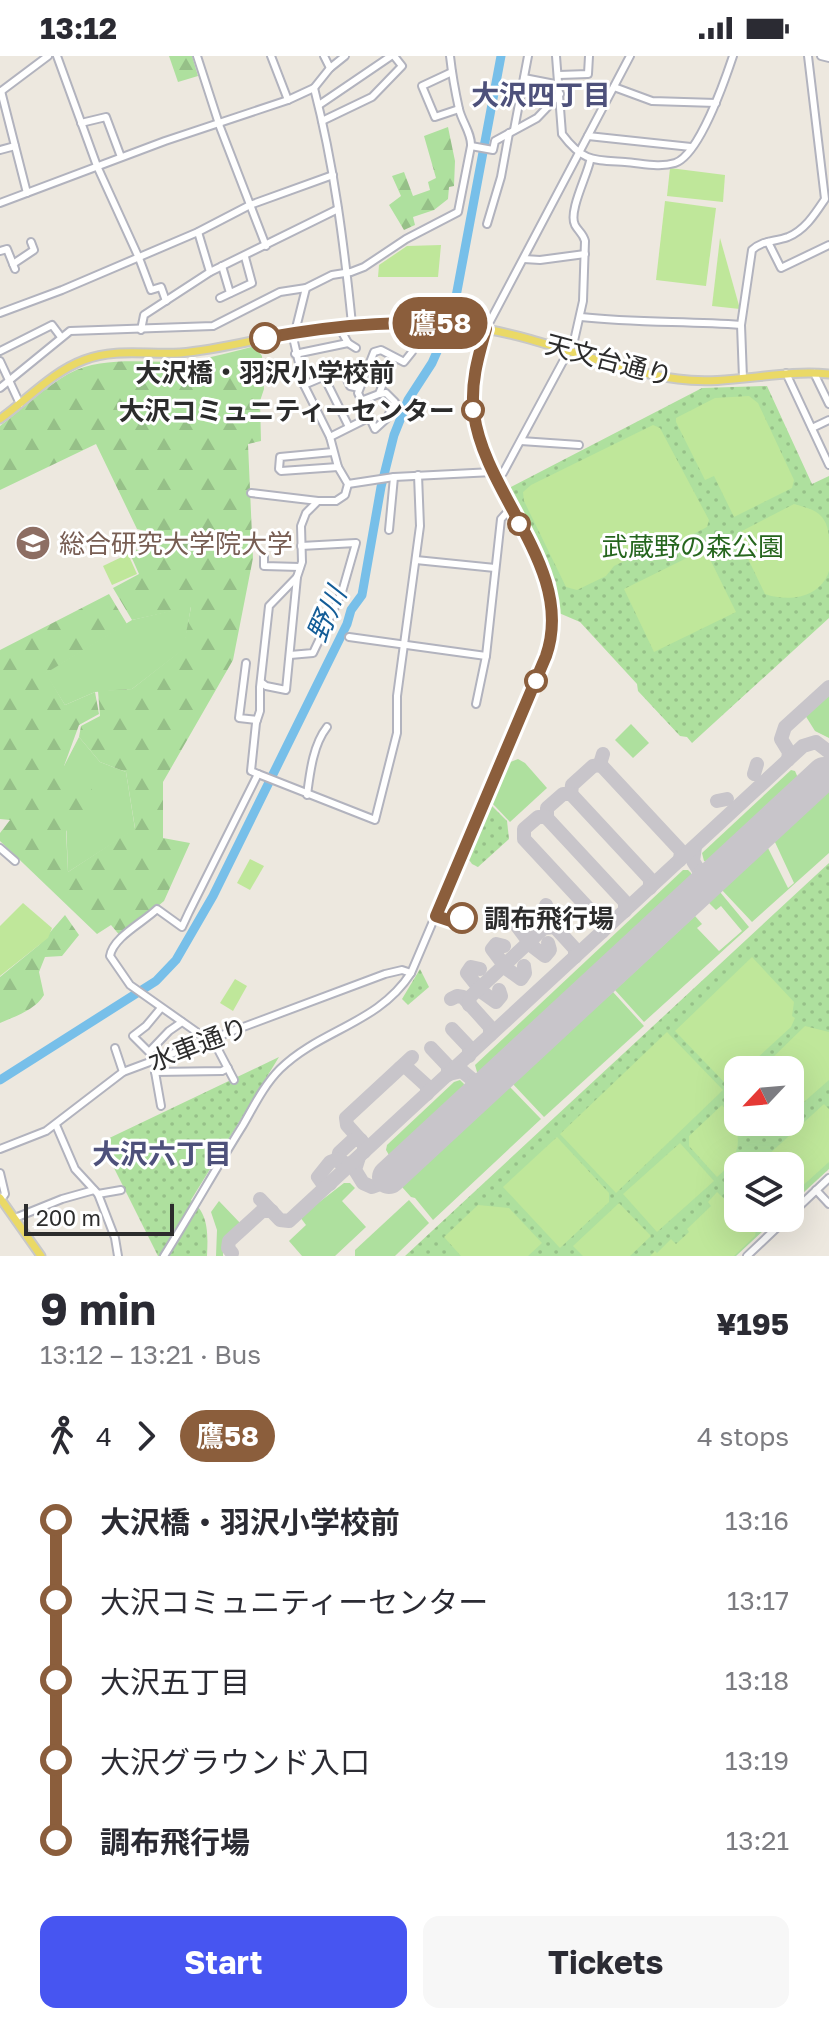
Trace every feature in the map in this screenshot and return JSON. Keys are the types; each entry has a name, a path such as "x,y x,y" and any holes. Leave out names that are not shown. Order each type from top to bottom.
{"main road":[{"name":"天文台通り","path":"352,324 437,322 486,329 673,379 707,381 786,373 829,374"},
{"path":"0,419 61,371 99,356 180,353 352,324"},
{"path":"1,1200 41,1256"}],"street":[{"path":"27,193 1,92 48,56"},
{"path":"57,56 97,166 151,290 161,287 166,301"},
{"path":"197,56 266,246"},
{"path":"271,56 288,100"},
{"path":"324,56 330,68"},
{"path":"0,202 288,100 314,88 330,68 345,56"},
{"path":"319,105 393,56 402,66 372,97 322,121"},
{"path":"0,388 70,331 213,326 280,292 306,288 332,275 364,267 406,239 458,212 471,139 459,109 451,56"},
{"path":"487,224 501,177 528,56"},
{"path":"556,56 562,134 580,152 590,161 666,165 680,160 705,126 733,56"},
{"path":"559,75 588,74 589,56"},
{"path":"164,1256 270,1081 311,1046 382,1007 411,973 550,644 553,621 547,582 480,441 473,407 473,383 486,329 630,56"},
{"path":"808,56 829,208"},
{"path":"821,56 829,58"},
{"path":"452,72 422,86 435,117 459,109"},
{"path":"524,78 560,85"},
{"path":"614,87 652,101 716,103"},
{"path":"314,88 333,175 352,324"},
{"path":"471,146 493,150 495,141 537,118 560,94"},
{"path":"81,123 106,117 121,157"},
{"path":"588,136 691,147"},
{"path":"0,150 15,146"},
{"path":"348,484 418,475 503,473 569,350 581,317 585,241 583,232 574,225 573,211 590,161"},
{"path":"0,313 139,258 250,205 333,175"},
{"path":"743,378 741,325 752,250 761,242 792,236 807,225 826,196"},
{"path":"141,330 144,315 210,272 338,209"},
{"path":"198,232 210,272"},
{"path":"0,251 7,249 14,266 34,250 31,242"},
{"path":"768,242 781,268 829,245"},
{"path":"524,259 585,254"},
{"path":"220,298 252,283 245,257"},
{"path":"222,266 230,293"},
{"path":"306,288 294,332 295,354 304,385 330,437 338,467 348,484"},
{"path":"581,317 741,325"},
{"path":"0,351 52,325 61,337"},
{"path":"338,325 348,343 356,348"},
{"path":"295,354 348,343"},
{"path":"361,401 386,393 395,402 387,418 375,429 361,401 359,388 374,352 381,350 404,362 412,352"},
{"path":"379,394 393,357"},
{"path":"0,361 20,404"},
{"path":"304,385 342,369 350,386 359,388"},
{"path":"786,373 829,465"},
{"path":"814,373 829,404"},
{"path":"324,377 349,427"},
{"path":"330,437 368,418"},
{"path":"812,428 829,420"},
{"path":"521,441 579,445"},
{"path":"333,452 280,457 279,469 338,467"},
{"path":"297,577 269,606 260,711 251,771 375,820 397,733 397,696 420,526 418,475"},
{"path":"389,530 394,477"},
{"path":"251,493 318,501 342,499 348,484"},
{"path":"262,683 286,690 304,520 318,501"},
{"path":"476,704 486,656 501,519 511,508"},
{"path":"290,655 313,653 342,592 356,543 301,546"},
{"path":"264,556 264,566 300,567"},
{"path":"416,560 495,568"},
{"path":"349,637 486,656"},
{"path":"246,663 239,718 257,720"},
{"path":"307,795 310,770 327,727"},
{"path":"234,1080 210,1039 132,987 110,956 111,948 157,909 182,927 259,774"},
{"path":"0,848 15,861"},
{"name":"水車通り","path":"0,1149 56,1125 123,1072 385,974 402,970 411,973"},
{"path":"161,1008 133,1036 149,1052 182,1022"},
{"path":"115,1048 123,1072"},
{"path":"152,1061 161,1106"},
{"path":"155,1072 222,1071 228,1068"},
{"path":"56,1125 75,1169 96,1192 115,1238 118,1256"},
{"path":"0,1173 5,1190 1,1200"},
{"path":"804,1202 829,1178"},
{"path":"15,1218 62,1199 96,1192 112,1194 121,1190"},
{"path":"816,1190 829,1204"},
{"path":"747,1256 772,1232"}],"green space":[{"path":"169,56 192,56 198,76 178,82"},
{"path":"448,127 455,161 454,186 449,187 448,199 434,210 413,217 415,225 404,230 389,205 401,196 392,176 404,172 413,196 430,190 428,182 436,178 424,136"},
{"path":"670,168 725,175 723,202 667,196"},
{"path":"665,201 716,208 706,286 656,280"},
{"path":"720,238 740,309 712,306"},
{"path":"441,245 438,277 378,277 379,265 407,246"},
{"path":"255,346 262,356 264,389 260,401 261,441 248,444 253,558 233,660 163,782 163,838 190,843 164,901 121,937 111,925 97,934 0,841 0,833 10,820 0,819 0,650 109,594 127,624 46,673 65,705 95,692 99,714 79,725 64,766 92,789 79,822 66,831 68,872 135,828 126,772 100,762 79,737 81,726 100,716 98,691 132,689 183,649 191,607 132,620 113,588 139,574 127,547 141,551 150,547 152,538 145,531 137,529 96,444 0,490 0,426 50,386 83,368 115,362 195,360"},
{"name":"武蔵野の森公園","path":"767,386 812,484 829,476 829,618 692,743 687,737 680,736 638,691 637,684 580,622 559,613 556,582 509,488 702,388"},
{"path":"749,396 758,403 794,480 792,488 734,517 714,476 705,480 676,418 715,398"},
{"path":"653,425 660,428 709,520 707,527 686,538 662,543 614,566 606,576 577,590 566,587 524,501 523,492 531,485"},
{"path":"794,504 813,510 824,520 829,534 829,571 825,580 811,593 783,598 765,594 738,538 742,531"},
{"path":"705,549 736,612 654,652 624,589"},
{"path":"128,554 137,574 112,585 103,566"},
{"path":"191,606 184,649 132,689 95,692 65,705 45,673 132,620"},
{"path":"829,693 829,738 815,731 805,715"},
{"path":"631,724 649,743 633,758 615,740"},
{"path":"79,737 100,762 126,772 135,829 68,872 64,766"},
{"path":"518,759 547,788 510,822 492,803 508,763"},
{"path":"791,770 798,778 709,862 704,861 702,853"},
{"path":"829,789 829,853 752,922 721,889 767,846 788,888 794,883 774,840"},
{"path":"491,805 507,821 509,839 478,867 467,857"},
{"path":"250,859 264,866 250,890 237,883"},
{"path":"829,863 829,1169 804,1192 804,1152 724,1152 724,1232 762,1232 736,1256 405,1256"},
{"path":"683,870 691,873 691,879 483,1072 477,1072 475,1065"},
{"path":"720,892 749,927 644,1022 615,990 695,916 702,924 697,928 719,951 742,931 721,906 716,910 709,903"},
{"path":"23,903 52,928 48,938 0,976 0,926"},
{"path":"65,915 79,935 62,956 45,957 39,972 44,995 30,1009 0,1023 0,977 39,945"},
{"path":"752,957 794,1002 792,1016 795,1018 791,1027 759,1056 724,1056 724,1082 675,1031"},
{"path":"420,969 429,987 408,1005 402,999"},
{"path":"235,979 247,986 233,1011 220,1003"},
{"path":"613,992 644,1026 544,1117 511,1082"},
{"path":"805,1026 829,1032 829,1080 804,1102 804,1056 774,1056"},
{"path":"667,1032 723,1090 616,1193 560,1134"},
{"path":"279,1057 191,1200 204,1218 207,1256 158,1256 101,1142"},
{"path":"460,1080 464,1084 462,1090 393,1155 389,1155 387,1145 454,1082"},
{"path":"509,1086 541,1119 433,1220 402,1187"},
{"path":"824,1104 829,1109 829,1162 804,1185 804,1152 771,1152 789,1136 804,1136 804,1122"},
{"path":"722,1105 724,1136 737,1136 738,1142 736,1152 724,1152 724,1170 717,1177 689,1146 689,1136"},
{"path":"557,1137 609,1193 609,1202 560,1248 503,1187"},
{"path":"680,1143 714,1181 657,1232 623,1194"},
{"path":"344,1183 350,1183 355,1188 342,1201 366,1227 335,1256 302,1256 289,1241 306,1225 300,1217"},
{"path":"717,1192 724,1199 724,1232 756,1232 755,1236 734,1256 650,1256 671,1239 676,1244 689,1232 687,1229 711,1206 708,1202"},
{"path":"409,1200 429,1223 395,1256 355,1256 355,1250"},
{"path":"219,1201 241,1224 223,1239 223,1256 216,1256 217,1230 211,1212"},
{"path":"619,1203 651,1236 630,1256 583,1256 573,1246"},
{"path":"478,1205 509,1208 542,1243 528,1256 461,1256 444,1237"}],"waterway":[{"name":"野川","path":"0,1080 156,981 176,960 213,896 347,624 351,610 362,595 381,487 394,435 408,400 432,363 452,318 501,56"}],"taxiway":[{"path":"788,760 789,752 781,739 785,727 829,687"},
{"path":"260,1199 280,1220 289,1221 803,746 816,742 829,752"},
{"path":"603,754 600,764 681,851 680,860"},
{"path":"754,774 757,764"},
{"path":"571,794 572,785 593,766 601,765"},
{"path":"547,818 547,808 563,794 571,794"},
{"path":"571,794 650,879 650,888"},
{"path":"717,801 727,799"},
{"path":"602,932 602,923 524,839 524,829 538,817 546,817 625,902 625,911"},
{"path":"695,847 693,861 703,877 700,889"},
{"path":"701,871 711,873 721,870"},
{"path":"546,905 544,915 575,949 575,957"},
{"path":"529,923 521,921 517,926 532,946 545,956 550,950 548,943"},
{"path":"469,1005 470,997 544,928 554,927"},
{"path":"504,946 496,944 492,949 507,969 521,979 525,973 524,966"},
{"path":"480,969 471,967 467,973 482,992 496,1002 501,996 499,990"},
{"path":"451,999 463,997 490,1027 490,1035"},
{"path":"452,1029 469,1047 469,1056"},
{"path":"431,1048 448,1066 448,1075"},
{"path":"364,1152 364,1144 347,1125 346,1118 412,1057"},
{"path":"400,1068 405,1066 427,1086 427,1094"},
{"path":"449,1074 462,1071 482,1084 496,1078"},
{"path":"470,1102 476,1092 474,1081"},
{"path":"342,1165 338,1160 339,1153 353,1140 361,1140"},
{"path":"359,1157 355,1170 363,1183 372,1187 383,1183"},
{"path":"330,1184 323,1184 318,1177 330,1162 338,1159 347,1164 353,1163"},
{"path":"232,1253 228,1248 229,1241 262,1211 272,1211"}],"runway":[{"path":"389,1177 824,774"}],"bus line":[{"name":"鷹58","path":"265,338 357,323 434,322 486,329 473,383 474,418 486,458 547,582 553,621 546,656 436,916 451,921 462,918"}],"place":[{"name":"大沢橋・羽沢小学校前","path":"265,338"},
{"name":"大沢コミュニティーセンター","path":"473,410"},
{"name":"総合研究大学院大学","path":"33,543"},
{"name":"調布飛行場","path":"462,918"}],"district":[{"name":"大沢四丁目","path":"541,94"},
{"name":"大沢六丁目","path":"162,1153"}]}
